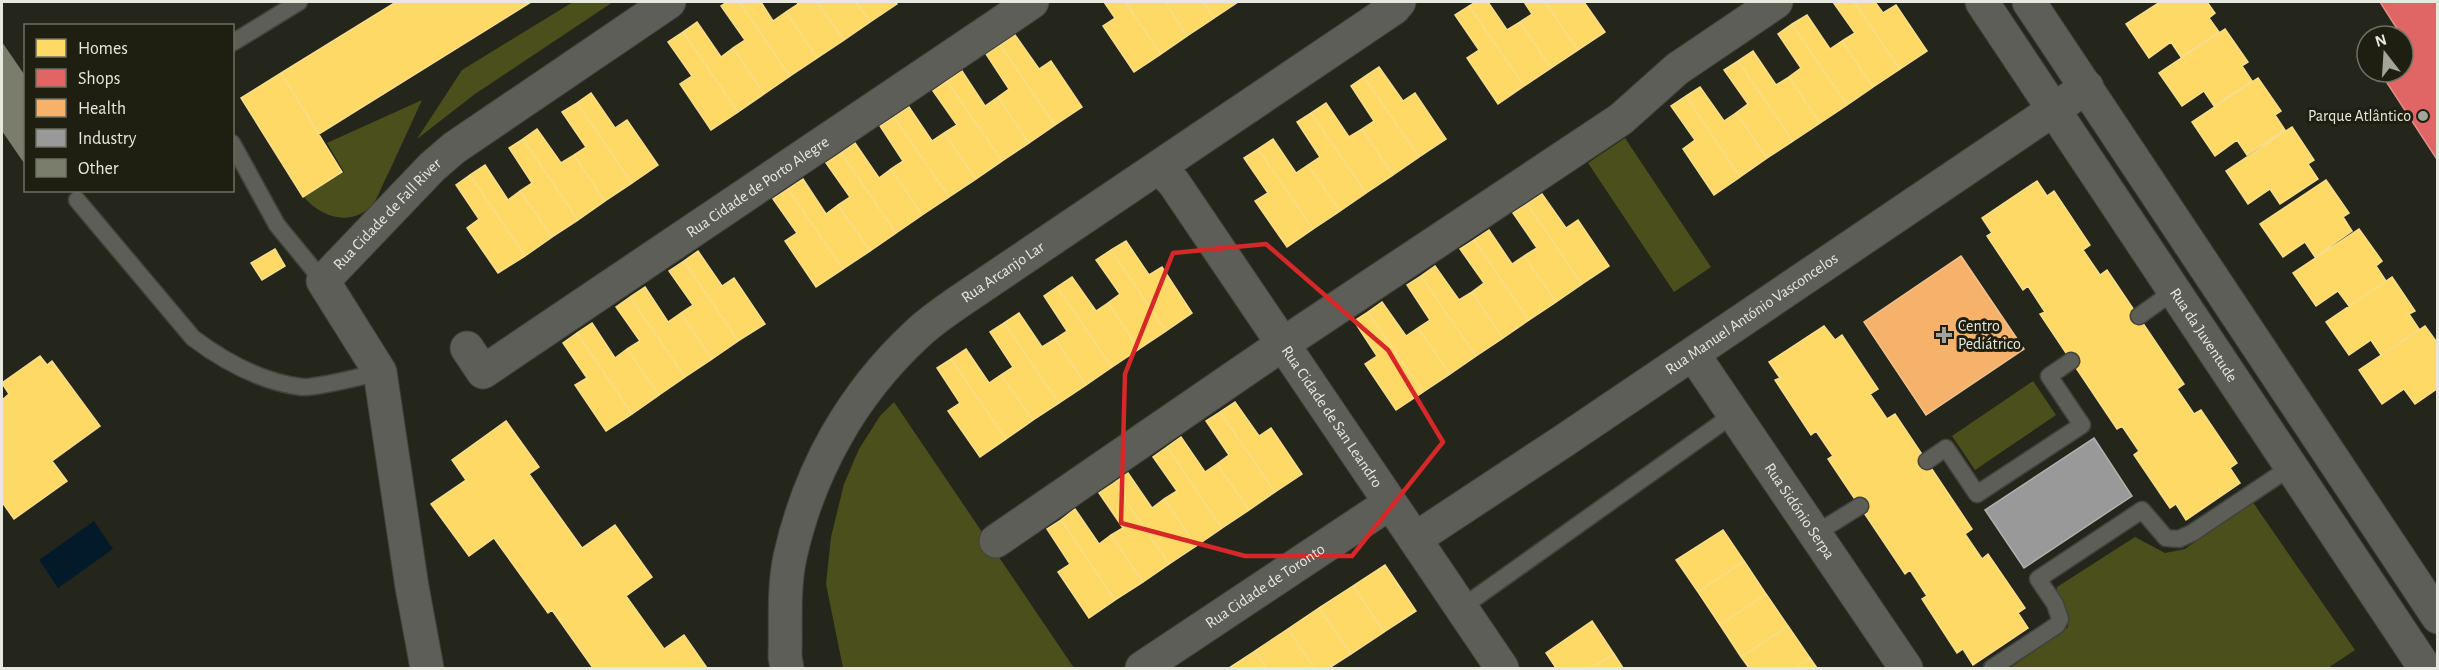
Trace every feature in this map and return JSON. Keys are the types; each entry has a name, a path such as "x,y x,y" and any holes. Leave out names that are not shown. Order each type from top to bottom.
{"street":[{"name":"Rua Cidade de Fall River","path":"427,669 412,587 380,372 323,281 432,167 454,148 669,2"},
{"name":"Rua Cidade de Porto Alegre","path":"475,360 1032,2"},
{"name":"Rua Arcanjo Lar","path":"786,669 790,558 810,488 856,401 880,371 918,333 957,303 1394,8 1399,2"},
{"path":"996,541 1283,344 1621,119 1677,69 1776,2"},
{"name":"Rua da Juventude","path":"1982,2 2425,669"},
{"path":"2029,2 2438,617"},
{"name":"Rua Manuel António Vasconcelos","path":"1414,539 1693,354 2087,87"},
{"name":"Rua Cidade de San Leandro","path":"1159,167 1174,183 1461,608 1495,666"},
{"name":"Rua Sidónio Serpa","path":"1693,354 1906,669"},
{"name":"Rua Cidade de Toronto","path":"1142,669 1390,503"},
{"path":"2432,669 2438,665"}],"lane":[{"path":"234,42 299,2"},
{"path":"234,147 277,225 323,281"},
{"path":"77,200 192,338 215,354 251,374 304,387 380,372"},
{"path":"2139,316 2174,291"},
{"path":"1927,461 1946,448 1977,495 2082,425 2049,376 2071,361"},
{"path":"1461,608 1734,414"},
{"path":"1992,669 2057,625 2060,619 2055,604 2038,579 2142,510 2166,538 2179,539 2192,533 2291,467"},
{"path":"1815,534 1860,506"}],"highlighted area":[{"path":"1266,244 1388,350 1443,442 1352,556 1245,556 1121,523 1125,374 1173,253"}],"green space":[{"path":"573,2 613,2 475,94 417,139 462,70"},
{"path":"422,100 377,198 367,209 358,215 339,217 329,215 311,205 304,197 344,172 327,143"},
{"path":"1625,138 1711,267 1674,292 1588,163"},
{"path":"2033,381 2056,415 1975,470 1952,436"},
{"path":"894,402 1074,668 843,668 826,584 831,537 844,484 859,449 880,416"},
{"path":"2252,501 2355,650 2328,668 2010,668 2068,627 2068,618 2056,592 2057,587 2135,537 2165,553 2185,549"}],"water":[{"path":"94,521 113,549 58,588 39,560"}],"building: Homes":[{"path":"396,2 531,2 319,134 281,73"},
{"path":"727,2 739,2 790,76 764,94 733,48 745,40 721,6"},
{"path":"739,2 761,2 773,21 786,12 817,58 790,76"},
{"path":"797,2 817,2 844,40 817,58 786,12 798,4"},
{"path":"817,2 856,2 870,22 844,40"},
{"path":"856,2 895,2 897,4 870,22"},
{"path":"1104,2 1125,2 1161,54 1134,72 1103,26 1115,18"},
{"path":"1125,2 1165,2 1187,36 1161,54"},
{"path":"1165,2 1203,2 1214,18 1187,36"},
{"path":"1203,2 1238,2 1214,18"},
{"path":"1476,2 1488,2 1507,30 1520,22 1551,68 1524,86 1469,6"},
{"path":"1524,2 1545,2 1578,50 1551,68 1520,22 1532,14"},
{"path":"1545,2 1584,2 1605,32 1578,50"},
{"path":"1833,2 1854,2 1900,69 1873,87 1842,41 1855,33"},
{"path":"1854,2 1875,2 1883,13 1896,5 1927,51 1900,69"},
{"path":"2160,2 2207,2 2215,13 2209,18 2219,32 2181,57 2171,42 2149,58 2126,24"},
{"path":"1469,6 1524,86 1498,104 1467,58 1479,50 1455,15"},
{"path":"1807,15 1830,49 1842,41 1873,87 1847,105 1792,24"},
{"path":"697,22 721,57 733,48 764,94 738,112 683,32"},
{"path":"1792,24 1847,105 1820,123 1789,77 1801,68 1778,34"},
{"path":"2225,29 2248,62 2242,66 2252,81 2214,106 2204,91 2182,106 2159,73"},
{"path":"683,32 738,112 711,130 680,84 692,76 668,42"},
{"path":"1015,35 1039,69 1051,61 1082,107 1055,125 1000,45"},
{"path":"1000,45 1055,125 1029,143 998,97 1009,89 986,54"},
{"path":"1753,51 1776,85 1789,77 1820,123 1793,141 1738,61"},
{"path":"1738,61 1793,141 1767,158 1736,113 1748,104 1724,70"},
{"path":"1379,67 1403,101 1415,93 1446,139 1419,157 1364,77"},
{"path":"962,71 985,106 998,97 1029,143 1002,161 947,81"},
{"path":"281,73 342,172 303,197 241,98"},
{"path":"1364,77 1419,157 1393,175 1362,129 1374,121 1351,86"},
{"path":"2258,78 2281,111 2275,115 2285,130 2247,155 2237,140 2215,156 2192,122"},
{"path":"947,81 1002,161 976,179 944,133 957,125 933,91"},
{"path":"1700,87 1724,121 1736,113 1767,158 1740,177 1686,96"},
{"path":"591,93 615,128 627,120 658,165 632,183 577,103"},
{"path":"1686,96 1740,177 1714,195 1683,149 1695,140 1671,106"},
{"path":"577,103 632,183 605,201 574,155 586,147 562,112"},
{"path":"1326,103 1349,137 1362,129 1393,175 1366,193 1311,113"},
{"path":"909,107 932,141 944,133 976,179 949,197 894,117"},
{"path":"1311,113 1366,193 1340,211 1308,165 1320,157 1297,122"},
{"path":"894,117 949,197 922,215 891,169 903,161 880,126"},
{"path":"2292,127 2314,160 2308,164 2318,179 2280,204 2270,189 2248,204 2226,171"},
{"path":"537,129 561,163 574,155 605,201 578,220 523,139"},
{"path":"523,139 578,220 552,237 520,191 532,183 509,148"},
{"path":"1273,139 1296,173 1308,165 1340,211 1313,229 1258,149"},
{"path":"855,143 879,178 891,169 922,215 896,233 841,153"},
{"path":"1258,149 1313,229 1287,247 1255,201 1268,193 1244,158"},
{"path":"841,153 896,233 870,251 838,205 850,197 826,163"},
{"path":"485,165 508,200 520,191 552,237 525,256 470,175"},
{"path":"470,175 525,256 498,273 467,228 479,219 456,185"},
{"path":"803,179 826,214 838,205 870,251 843,269 788,189"},
{"path":"2326,180 2349,213 2343,217 2352,231 2315,257 2305,242 2283,257 2260,224"},
{"path":"2037,181 2047,196 2054,191 2090,245 2083,250 2100,275 2107,270 2184,384 2177,389 2194,414 2201,410 2237,463 2230,468 2240,483 2186,520 2176,504 2170,508 2134,455 2139,451 2122,426 2117,429 2040,314 2045,312 2028,286 2023,290 1987,236 1992,233 1982,218"},
{"path":"788,189 843,269 816,287 785,241 797,233 773,199"},
{"path":"1542,194 1566,228 1578,220 1609,266 1582,284 1527,204"},
{"path":"1527,204 1582,284 1556,302 1524,256 1537,248 1513,213"},
{"path":"2359,229 2382,261 2376,266 2386,281 2349,306 2338,291 2316,306 2293,273"},
{"path":"1489,230 1512,264 1524,256 1556,302 1529,320 1474,240"},
{"path":"1474,240 1529,320 1503,338 1472,292 1484,283 1460,249"},
{"path":"1126,241 1149,275 1162,267 1192,313 1166,331 1111,250"},
{"path":"275,249 285,266 262,280 251,263"},
{"path":"1111,250 1166,331 1139,349 1108,303 1120,294 1096,260"},
{"path":"698,251 722,286 734,278 765,324 738,341 684,261"},
{"path":"684,261 738,341 712,359 681,313 693,305 669,271"},
{"path":"1435,266 1459,300 1472,292 1503,338 1476,356 1421,276"},
{"path":"1421,276 1476,356 1450,374 1418,328 1430,320 1407,285"},
{"path":"1072,277 1096,311 1108,303 1139,349 1112,367 1057,287"},
{"path":"2392,277 2415,311 2409,314 2419,329 2381,355 2371,340 2349,355 2326,322"},
{"path":"645,287 668,322 681,313 712,359 685,377 630,297"},
{"path":"1057,287 1112,367 1086,385 1055,339 1067,331 1044,296"},
{"path":"630,297 685,377 659,395 627,349 640,341 616,307"},
{"path":"1382,302 1406,336 1418,328 1450,374 1423,392 1368,312"},
{"path":"1368,312 1423,392 1396,410 1365,364 1377,356 1354,321"},
{"path":"1019,313 1042,347 1055,339 1086,385 1059,403 1004,323"},
{"path":"592,323 615,358 627,349 659,395 632,414 577,333"},
{"path":"1004,323 1059,403 1033,420 1001,375 1013,367 990,332"},
{"path":"1824,326 1835,340 1842,335 1878,389 1870,394 1887,419 1895,414 1972,529 1965,534 1982,559 1988,554 2025,608 2018,613 2028,628 1973,665 1963,649 1957,653 1922,599 1927,596 1910,570 1905,574 1828,459 1833,456 1816,431 1811,435 1775,380 1780,378 1769,362"},
{"path":"2425,326 2438,344 2438,388 2415,404 2404,389 2382,404 2359,370"},
{"path":"577,333 632,414 606,431 575,385 587,378 563,343"},
{"path":"966,349 989,383 1001,375 1033,420 1006,439 951,359"},
{"path":"40,356 47,365 52,361 100,426 52,461 67,481 14,519 2,502 2,400 9,394 2,383"},
{"path":"951,359 1006,439 980,457 948,411 960,403 937,368"},
{"path":"1235,402 1259,436 1271,428 1302,474 1275,492 1220,412"},
{"path":"1220,412 1275,492 1249,510 1217,464 1229,455 1206,421"},
{"path":"506,421 539,467 529,474 582,548 615,525 652,577 626,596 664,649 684,635 707,668 593,668 552,610 548,613 494,538 469,556 431,504 466,480 452,460"},
{"path":"1181,437 1205,472 1217,464 1249,510 1222,528 1167,447"},
{"path":"1167,447 1222,528 1196,546 1164,499 1177,491 1153,457"},
{"path":"1128,473 1152,508 1164,499 1196,546 1169,564 1114,483"},
{"path":"1114,483 1169,564 1143,582 1111,535 1123,528 1099,493"},
{"path":"1075,509 1099,544 1111,535 1143,582 1115,600 1061,520"},
{"path":"1061,520 1115,600 1089,618 1058,572 1070,564 1047,529"},
{"path":"1723,530 1744,561 1698,592 1676,560"},
{"path":"1744,561 1766,594 1720,625 1698,592"},
{"path":"1385,565 1416,611 1384,632 1353,586"},
{"path":"1353,586 1384,632 1351,654 1319,608"},
{"path":"1766,594 1788,626 1741,657 1720,625"},
{"path":"1319,608 1351,654 1329,668 1314,668 1288,629"},
{"path":"1592,621 1614,654 1591,668 1556,668 1546,653"},
{"path":"1788,626 1810,658 1795,668 1749,668 1741,657"},
{"path":"1288,629 1314,668 1266,668 1255,651"},
{"path":"1255,651 1266,668 1229,668"},
{"path":"1614,654 1623,668 1591,668"},
{"path":"1810,658 1817,668 1795,668"}],"building: Shops":[{"name":"Parque Atlântico","path":"2380,2 2438,2 2438,161 2388,84 2415,84 2415,24 2394,24"}],"building: Health":[{"name":"Centro Pediátrico","path":"1961,256 2024,349 1926,415 1864,322"}],"building: Industry":[{"path":"2094,438 2132,496 2024,568 1985,510"}],"building: Other":[{"path":"2,42 24,74 24,163 2,131"}],"place":[{"name":"Parque Atlântico","path":"2423,116"},
{"name":"Centro Pediátrico","path":"1944,335"}]}
